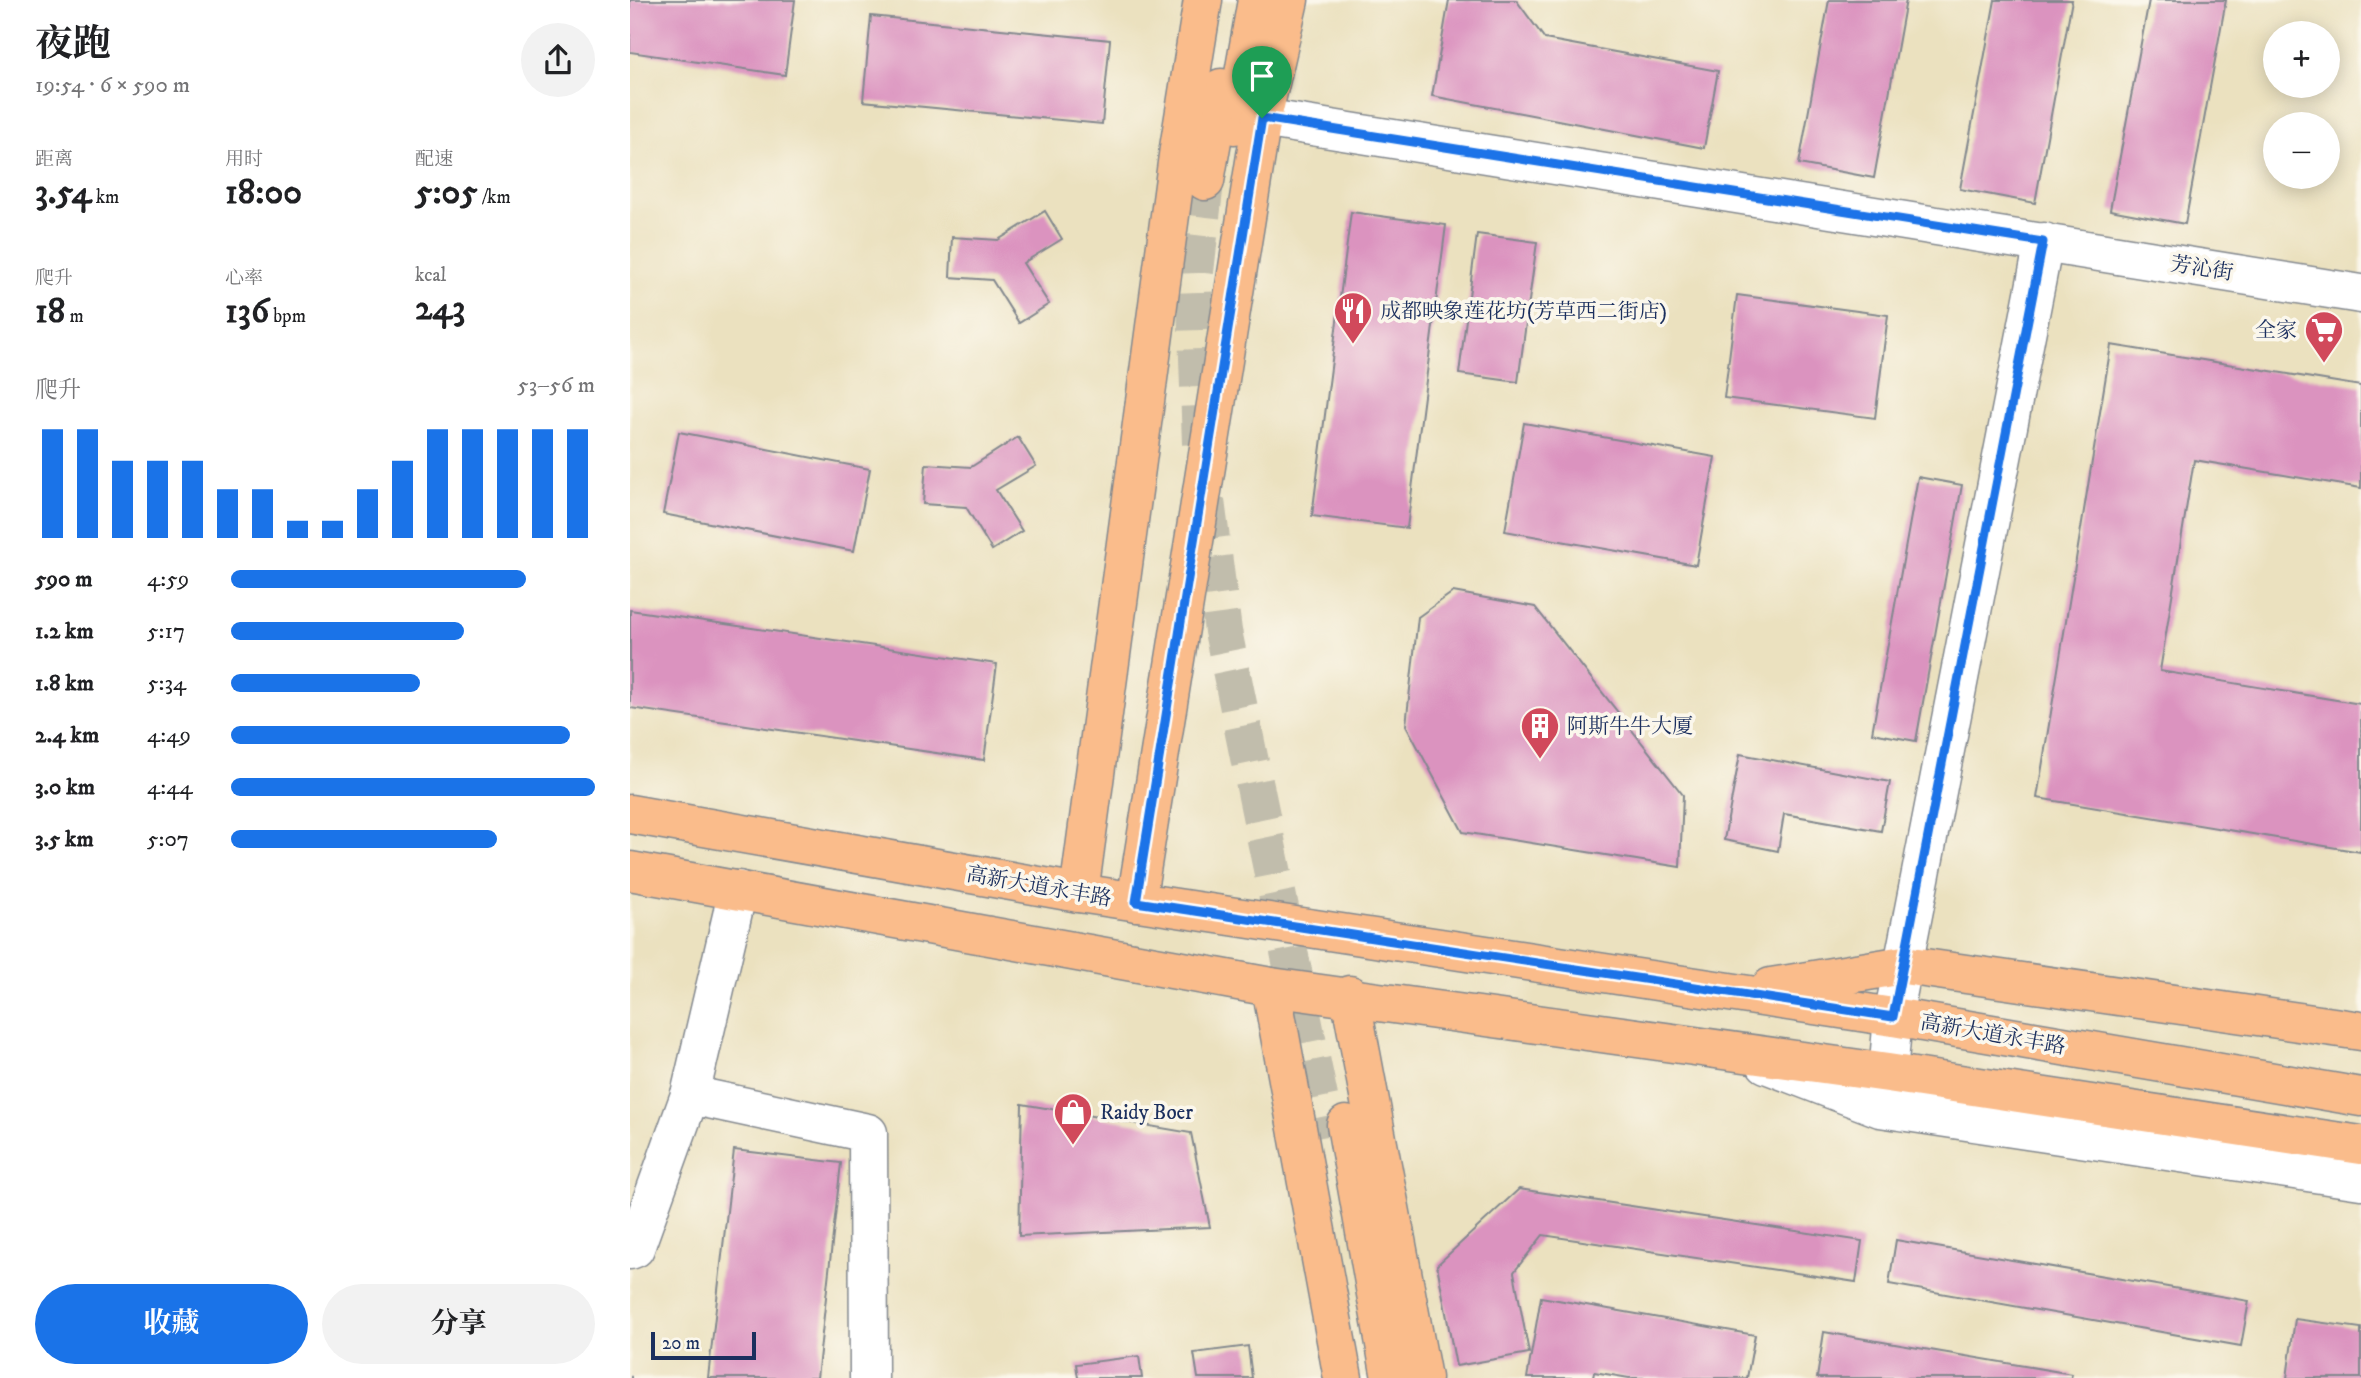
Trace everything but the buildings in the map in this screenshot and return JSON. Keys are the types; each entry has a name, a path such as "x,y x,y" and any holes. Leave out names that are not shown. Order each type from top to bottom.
{"main road":[{"path":"1079,893 1179,148 1203,0"},
{"path":"1238,0 1215,182 1257,0"},
{"path":"1136,902 1262,118 1289,0"},
{"name":"高新大道永丰路","path":"630,814 1079,893 1893,1017 2361,1097"},
{"path":"630,871 1271,986 1350,995 1888,1073 2361,1145"},
{"path":"1735,993 1904,965 2361,1031"},
{"path":"1271,986 1343,1378"},
{"path":"1350,995 1422,1378"},
{"path":"1370,1378 1336,1131 1391,1378"}],"street":[{"name":"芳沁街","path":"1262,118 2361,294"},
{"path":"1888,1073 1893,1017 2043,242"},
{"path":"630,1250 635,1248 690,1095 738,890"},
{"path":"1735,1051 1880,1108 2361,1180"},
{"path":"690,1095 869,1133 869,1378"}],"tunnel":[{"path":"1201,444 1195,272 1205,181"},
{"path":"1206,501 1223,631 1327,1136"}],"place":[{"name":"成都映象莲花坊(芳草西二街店)","path":"1353,345"},
{"name":"全家","path":"2324,364"},
{"name":"阿斯牛牛大厦","path":"1540,760"},
{"name":"Raidy Boer","path":"1073,1146"}],"route":[{"path":"1262,118 2043,242 1893,1017 1136,902 1262,118"}]}
